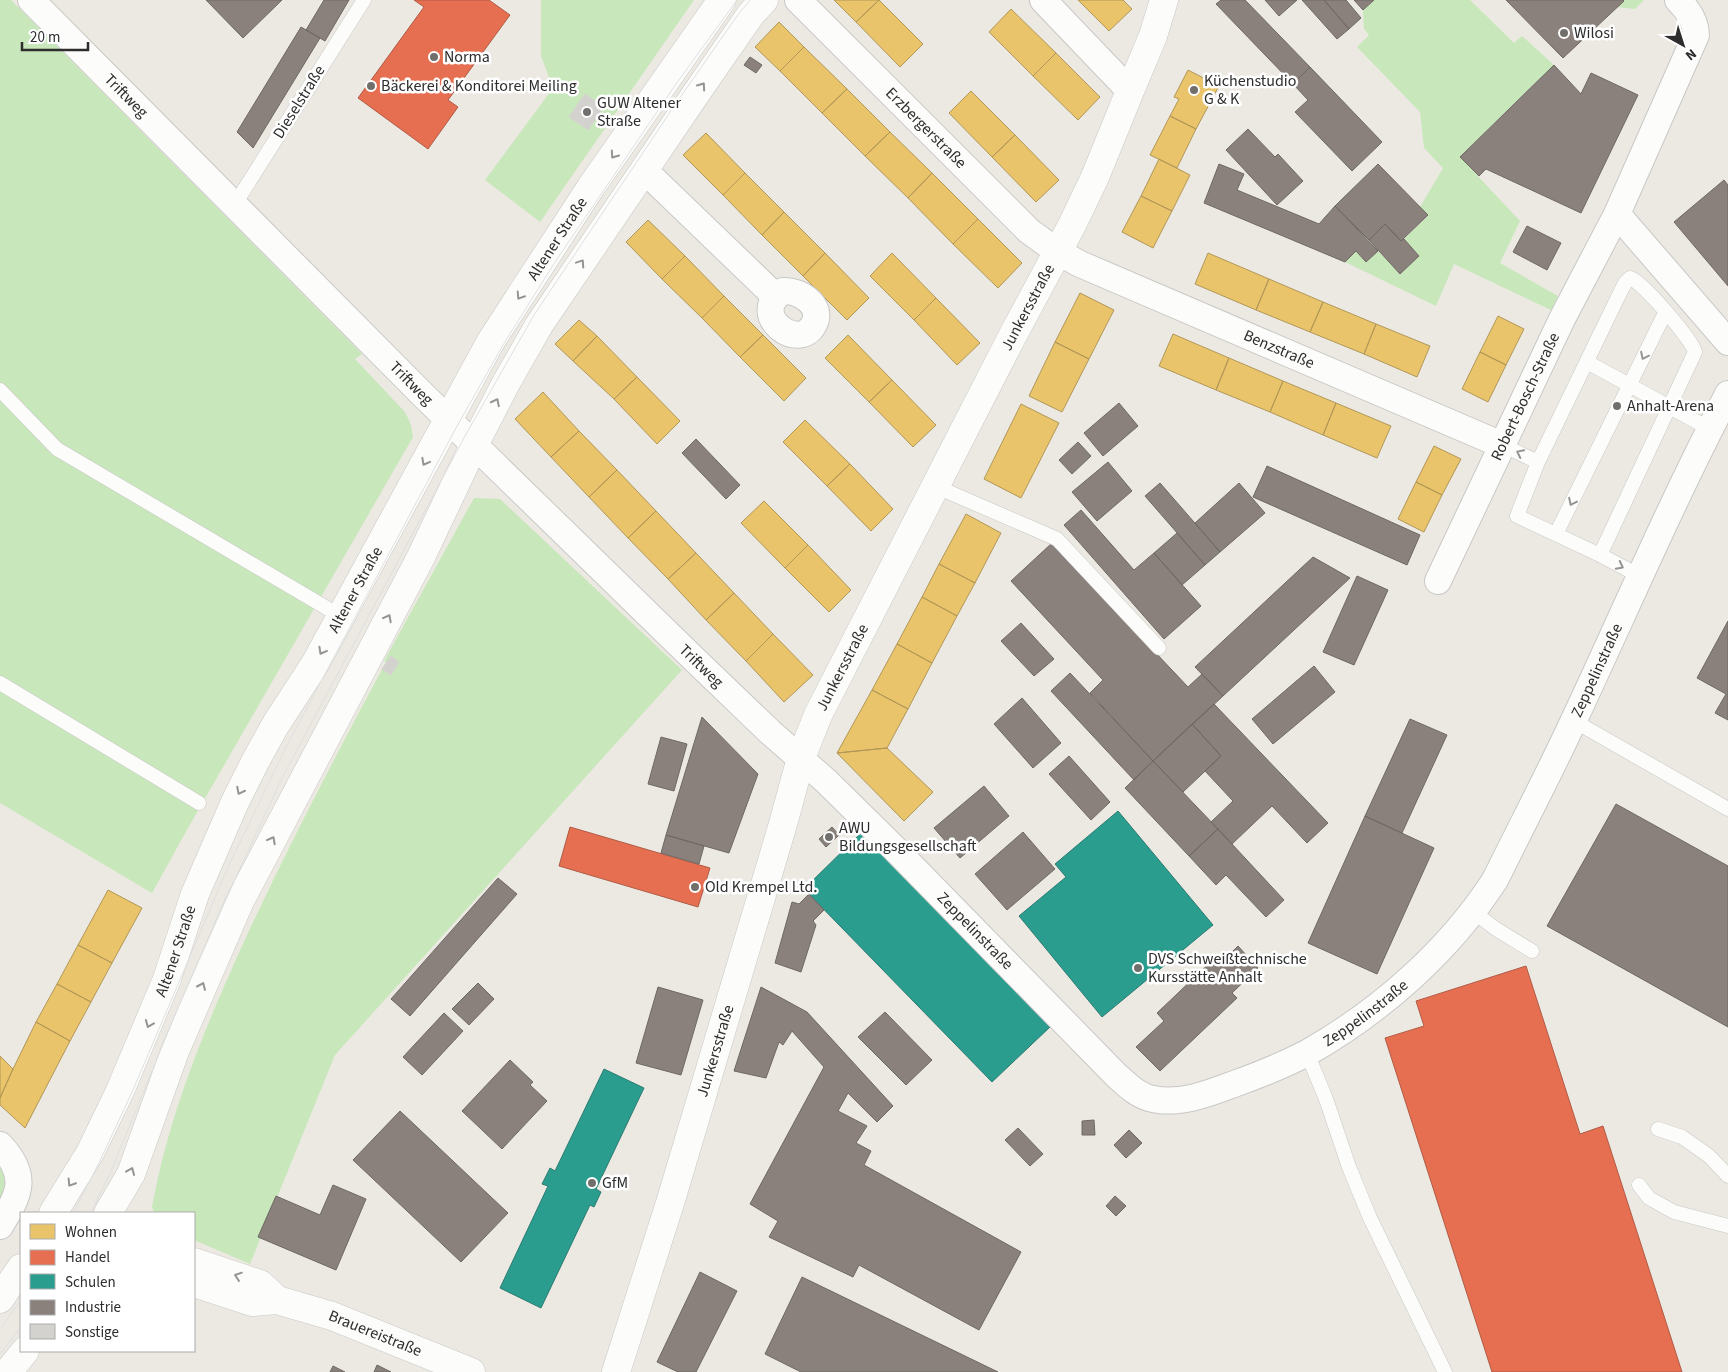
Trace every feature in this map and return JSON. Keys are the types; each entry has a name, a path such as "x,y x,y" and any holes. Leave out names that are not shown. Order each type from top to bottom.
{"main road":[{"name":"Altener Straße","path":"54,1212 90,1154 120,1091 167,979 196,894 235,802 276,724 315,664 342,617 447,419 491,341 556,240 722,0"},
{"name":"Altener Straße","path":"109,1212 130,1174 175,1051 240,901 421,557 474,445 506,383 539,325 751,14 764,0"},
{"name":"Junkersstraße","path":"616,1372 671,1200 801,758 818,715 1095,177 1153,36 1164,0"},
{"name":"Brauereistraße","path":"195,1262 260,1284 277,1300"},
{"path":"2,1296 20,1269"},
{"name":"Brauereistraße","path":"195,1283 252,1302 277,1300 332,1316 470,1372"},
{"path":"8,1372 24,1352"}],"street":[{"name":"Triftweg","path":"31,0 447,419 729,693 801,758"},
{"name":"Erzbergerstraße","path":"798,0 1029,231 1058,252"},
{"path":"1043,0 1130,91"},
{"name":"Robert-Bosch-Straße","path":"1438,582 1562,319 1617,214 1696,35 1696,26 1678,0"},
{"path":"644,170 775,296"},
{"path":"1617,214 1728,342"},
{"name":"Benzstraße","path":"1058,252 1080,264 1502,444"},
{"name":"Zeppelinstraße","path":"801,758 891,845 1116,1075 1137,1093 1155,1100 1181,1099 1198,1096 1262,1074 1307,1053 1382,1003 1426,962 1472,911 1495,880 1574,721 1640,576 1728,394"},
{"path":"0,1145 15,1163 19,1174 16,1200 0,1226"}],"lane":[{"name":"Dieselstraße","path":"234,204 364,0"},
{"path":"1600,556 1694,352 1694,347 1690,341 1640,283 1630,278 1617,299 1538,462 1517,516 1640,576"},
{"path":"1556,534 1665,312"},
{"path":"1587,362 1710,429"},
{"path":"0,390 57,449 342,617"},
{"path":"1502,444 1538,462"},
{"path":"937,487 1057,539 1159,648"},
{"path":"0,684 199,803"},
{"path":"1574,721 1728,809"},
{"path":"1472,911 1496,929 1532,951"},
{"path":"1307,1053 1370,1218 1444,1372"},
{"path":"1658,1129 1682,1137 1709,1156 1728,1176"},
{"path":"1639,1185 1649,1198 1674,1212 1728,1226"}],"green space":[{"path":"0,0 11,0 362,354 355,359 405,412 411,425 413,437 152,893 0,803"},
{"path":"541,0 694,0 540,222 485,180 553,88 541,56"},
{"path":"1374,0 1470,0 1514,43 1522,36 1554,65 1460,157 1520,221 1500,263 1558,296 1551,310 1454,264 1436,306 1345,262 1356,251 1366,262 1378,251 1400,274 1419,256 1404,239 1428,216 1420,207 1443,168 1424,148 1420,112 1357,47 1369,35 1364,29 1363,10"},
{"path":"1623,0 1644,0 1635,9 1617,7"},
{"path":"474,498 500,499 682,670 335,1055 250,1264 195,1240 195,1212 154,1212 152,1207 159,1172 179,1101 191,1067 233,966 315,796 386,662 384,661"},
{"path":"0,1165 7,1171 9,1195 0,1211"}],"building: Wohnen":[{"path":"834,0 879,0 856,22"},
{"path":"879,0 923,44 900,67 856,22"},
{"path":"1078,0 1123,0 1132,9 1109,31"},
{"path":"1011,9 1056,53 1033,76 989,32"},
{"path":"779,22 804,47 780,71 755,47"},
{"path":"804,47 847,89 822,113 780,71"},
{"path":"1056,53 1100,97 1078,120 1033,76"},
{"path":"1188,70 1219,86 1196,129 1170,116 1179,99 1174,97"},
{"path":"847,89 890,132 865,156 822,113"},
{"path":"971,91 1015,135 992,157 949,113"},
{"path":"1170,116 1196,129 1177,168 1150,155"},
{"path":"890,132 932,173 908,198 865,156"},
{"path":"706,133 745,173 723,195 683,155"},
{"path":"1015,135 1059,180 1036,202 992,157"},
{"path":"1159,159 1190,175 1172,211 1141,196"},
{"path":"745,173 784,212 762,235 723,195"},
{"path":"932,173 978,219 953,244 908,198"},
{"path":"1141,196 1172,211 1153,248 1122,232"},
{"path":"784,212 825,253 803,276 762,235"},
{"path":"978,219 1022,263 998,288 953,244"},
{"path":"648,220 685,256 662,279 626,242"},
{"path":"825,253 869,298 847,320 803,276"},
{"path":"892,253 936,298 914,320 870,276"},
{"path":"1208,253 1269,279 1256,310 1195,284"},
{"path":"685,256 724,296 702,318 662,279"},
{"path":"1269,279 1323,302 1310,332 1256,310"},
{"path":"1080,293 1114,310 1089,359 1055,342"},
{"path":"724,296 763,335 740,357 702,318"},
{"path":"936,298 980,343 957,365 914,320"},
{"path":"1323,302 1376,324 1364,354 1310,332"},
{"path":"1498,316 1524,329 1506,365 1480,352"},
{"path":"579,320 597,336 573,361 555,344"},
{"path":"1376,324 1430,346 1417,377 1364,354"},
{"path":"1173,334 1229,358 1216,390 1159,366"},
{"path":"763,335 806,378 784,401 740,357"},
{"path":"848,335 892,380 869,402 825,358"},
{"path":"597,336 637,377 614,399 573,361"},
{"path":"1055,342 1089,359 1062,412 1029,396"},
{"path":"1480,352 1506,365 1488,402 1462,389"},
{"path":"1229,358 1283,381 1270,412 1216,390"},
{"path":"637,377 680,421 657,444 614,399"},
{"path":"892,380 936,425 913,447 869,402"},
{"path":"1283,381 1336,403 1323,435 1270,412"},
{"path":"543,392 579,431 551,457 515,419"},
{"path":"1336,403 1391,426 1377,458 1323,435"},
{"path":"1021,404 1059,423 1021,498 984,479"},
{"path":"805,420 850,464 827,486 783,442"},
{"path":"579,431 617,470 589,497 551,457"},
{"path":"1434,446 1461,459 1442,495 1416,482"},
{"path":"850,464 893,509 871,531 827,486"},
{"path":"617,470 656,511 628,538 589,497"},
{"path":"1416,482 1442,495 1424,532 1398,519"},
{"path":"764,501 808,545 785,568 741,523"},
{"path":"656,511 696,553 668,579 628,538"},
{"path":"966,514 1001,533 975,583 939,564"},
{"path":"808,545 851,590 829,612 785,568"},
{"path":"696,553 734,593 706,620 668,579"},
{"path":"939,564 975,583 957,616 922,597"},
{"path":"734,593 773,634 746,661 706,620"},
{"path":"922,597 957,616 932,663 897,644"},
{"path":"773,634 813,675 784,702 746,661"},
{"path":"897,644 932,663 908,709 872,690"},
{"path":"872,690 908,709 887,748 837,753"},
{"path":"887,748 933,792 904,821 837,753"},
{"path":"108,890 142,908 112,963 78,945"},
{"path":"78,945 112,963 91,1002 57,984"},
{"path":"57,984 91,1002 70,1041 36,1022"},
{"path":"36,1022 70,1041 25,1128 0,1105 0,1098"},
{"path":"0,1056 13,1069 0,1098"}],"building: Handel":[{"path":"414,0 489,0 510,15 448,100 458,107 428,149 358,98 424,7"},
{"path":"570,827 710,868 698,907 559,866"},
{"path":"1526,966 1580,1134 1603,1126 1682,1372 1492,1372 1385,1038 1424,1026 1416,1001"}],"building: Schulen":[{"path":"1118,811 1213,925 1102,1017 1019,916 1066,877 1055,864"},
{"path":"861,833 1050,1027 992,1082 804,889"},
{"path":"604,1069 644,1088 596,1189 601,1192 594,1207 590,1205 541,1308 500,1288 548,1186 542,1184 550,1168 555,1171"}],"building: Industrie":[{"path":"206,0 282,0 243,38"},
{"path":"324,0 349,0 325,41 306,30"},
{"path":"1221,0 1245,0 1310,67 1293,84 1216,4"},
{"path":"1265,0 1297,0 1279,16"},
{"path":"1302,0 1324,0 1349,29 1337,39"},
{"path":"1324,0 1346,0 1361,18 1349,29"},
{"path":"1354,0 1374,0 1363,10"},
{"name":"Wilosi","path":"1506,0 1623,0 1624,1 1563,58"},
{"path":"301,27 320,38 253,148 237,132"},
{"path":"750,57 762,65 756,73 744,65"},
{"path":"1554,65 1581,94 1591,73 1638,95 1581,213 1486,169 1479,176 1460,157"},
{"path":"1310,67 1382,142 1352,171 1295,112 1308,100 1293,84"},
{"path":"1248,129 1275,157 1278,154 1303,181 1277,205 1226,150"},
{"path":"1219,164 1244,174 1237,190 1319,224 1335,206 1378,251 1366,262 1356,251 1345,262 1204,203"},
{"path":"1378,164 1428,215 1401,241 1385,224 1369,240 1335,206"},
{"path":"1724,180 1728,185 1728,286 1674,222"},
{"path":"1385,224 1401,241 1404,239 1419,256 1400,274 1369,240"},
{"path":"1527,226 1561,243 1547,270 1513,252"},
{"path":"1119,403 1138,426 1103,456 1084,433"},
{"path":"696,439 740,485 726,499 682,453"},
{"path":"1078,442 1091,456 1072,474 1059,460"},
{"path":"1108,462 1132,491 1097,521 1072,492"},
{"path":"1267,466 1420,535 1407,565 1253,497"},
{"path":"1160,483 1220,552 1205,565 1145,496"},
{"path":"1239,483 1265,513 1220,552 1195,523"},
{"path":"1081,510 1134,570 1154,553 1201,606 1164,639 1064,525"},
{"path":"1177,533 1205,565 1182,585 1154,553"},
{"path":"1052,543 1188,687 1202,674 1223,696 1153,761 1090,693 1103,680 1011,581"},
{"path":"1313,557 1350,578 1223,696 1195,667"},
{"path":"1357,576 1388,590 1354,665 1323,652"},
{"path":"1728,621 1728,720 1715,713 1726,694 1697,678"},
{"path":"1021,623 1054,659 1034,676 1001,641"},
{"path":"1314,666 1335,692 1273,744 1252,719"},
{"path":"1070,673 1153,761 1134,780 1051,691"},
{"path":"1022,698 1061,743 1033,768 994,724"},
{"path":"1214,704 1328,823 1307,843 1272,806 1232,844 1211,822 1233,801 1205,771 1221,756 1192,724"},
{"path":"702,717 758,774 729,853 666,835"},
{"path":"1410,719 1447,735 1402,833 1365,816"},
{"path":"1192,724 1221,756 1183,792 1153,761"},
{"path":"661,737 687,744 674,791 648,784"},
{"path":"1069,756 1110,802 1091,820 1049,774"},
{"path":"1153,761 1218,829 1189,856 1125,788"},
{"path":"984,786 1009,816 960,858 934,828"},
{"path":"1616,804 1728,866 1728,1027 1547,926"},
{"path":"1365,816 1434,848 1377,974 1308,943"},
{"name":"AWU Bildungsgesellschaft","path":"832,827 839,835 826,847 819,839"},
{"path":"1218,829 1284,900 1266,917 1226,875 1216,885 1189,856"},
{"path":"1023,832 1055,869 1007,910 975,874"},
{"path":"666,835 704,846 699,864 661,853"},
{"path":"498,878 517,894 410,1016 391,999"},
{"path":"809,894 824,910 813,921 816,925 801,972 775,963 792,902 799,904"},
{"path":"1238,946 1258,968 1232,993 1237,998 1160,1071 1136,1047 1164,1021 1157,1013 1217,956 1223,961"},
{"path":"478,983 494,999 469,1025 452,1009"},
{"path":"658,987 703,1000 681,1075 636,1063"},
{"path":"761,987 807,1012 893,1106 877,1122 848,1093 838,1111 867,1126 856,1143 871,1151 864,1165 1021,1252 979,1330 859,1265 853,1277 769,1237 778,1221 750,1204 824,1067 792,1031 783,1045 779,1042 766,1078 734,1071"},
{"path":"885,1012 932,1060 906,1085 858,1037"},
{"path":"444,1013 463,1031 422,1075 403,1057"},
{"path":"510,1060 533,1082 530,1085 547,1101 502,1149 462,1111"},
{"path":"400,1111 508,1213 461,1262 353,1160"},
{"path":"1094,1120 1095,1135 1082,1135 1082,1121"},
{"path":"1018,1128 1043,1154 1030,1166 1005,1140"},
{"path":"1129,1130 1142,1143 1126,1158 1114,1145"},
{"path":"333,1185 366,1199 336,1270 258,1237 276,1196 320,1215"},
{"path":"1115,1196 1126,1206 1116,1216 1106,1206"},
{"path":"700,1272 737,1291 696,1372 678,1372 657,1362"},
{"path":"802,1277 998,1372 801,1372 765,1354"},
{"path":"377,1365 391,1372 374,1372"},
{"path":"333,1366 345,1372 330,1372"}],"building: Sonstige":[{"name":"GUW Altener Straße","path":"585,94 604,107 588,130 569,117"},
{"path":"391,656 399,662 391,675 382,669"}],"tram line":[{"path":"74,1212 133,1090 228,867 285,749 456,428 503,345 555,262 676,84 737,0"},
{"path":"91,1212 111,1171 180,1003 282,778 465,436 534,315 679,99 750,0"},
{"path":"0,1329 20,1301"},
{"path":"0,1354 20,1328"}],"place":[{"name":"Wilosi","path":"1564,33"},
{"name":"Norma","path":"434,57"},
{"name":"Bäckerei & Konditorei Meiling","path":"371,86"},
{"name":"Küchenstudio G & K","path":"1194,90"},
{"name":"GUW Altener Straße","path":"587,112"},
{"name":"Anhalt-Arena","path":"1617,406"},
{"name":"AWU Bildungsgesellschaft","path":"829,837"},
{"name":"Old Krempel Ltd.","path":"695,887"},
{"name":"DVS Schweißtechnische Kursstätte Anhalt","path":"1138,968"},
{"name":"GfM","path":"592,1183"}]}
